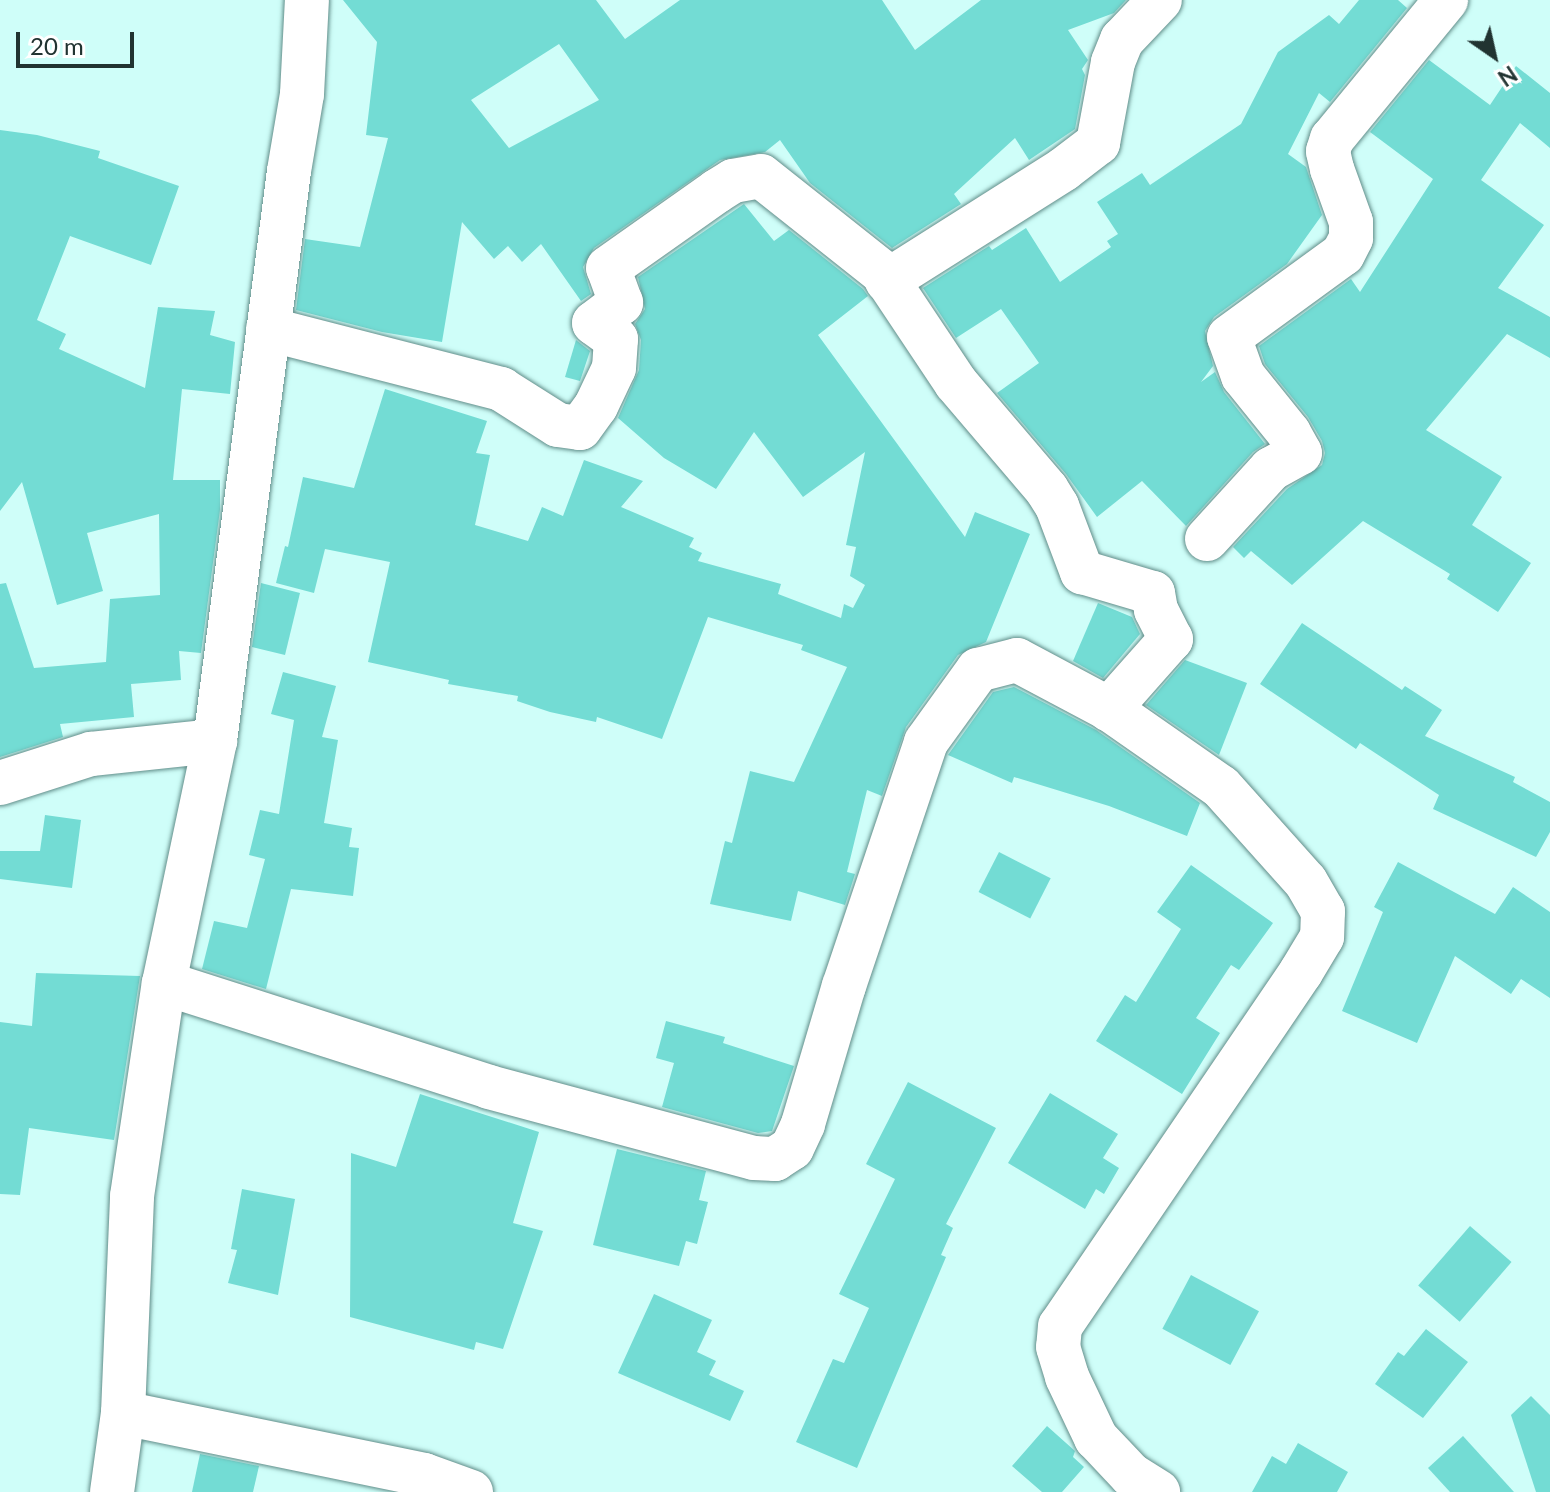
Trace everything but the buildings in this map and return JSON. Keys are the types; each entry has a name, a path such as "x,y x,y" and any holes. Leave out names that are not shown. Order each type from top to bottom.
{"street":[{"path":"112,1492 123,1413 132,1196 164,983 215,741 302,94 307,0"},
{"path":"887,281 1064,169 1098,143 1113,62 1122,40 1136,21 1160,0"},
{"path":"1207,539 1271,469 1300,453 1289,433 1243,376 1229,337 1343,254 1351,238 1351,222 1332,169 1328,151 1332,139 1446,0"},
{"path":"268,329 501,389 558,425 580,428 596,406 614,368 616,339 594,323 621,303 608,268 733,181 761,176 872,261 956,383 1047,490 1057,506 1082,572 1153,593 1156,610 1171,639 1109,709"},
{"path":"164,983 489,1087 754,1158 775,1159 792,1148 803,1124 844,986 926,742 978,670 1017,660 1109,709 1221,787 1306,882 1323,911 1322,937 1301,972 1060,1326 1058,1347 1067,1377 1096,1438 1131,1475 1158,1492"},
{"path":"0,783 91,754 215,741"},
{"path":"123,1413 424,1475 471,1492"}]}
